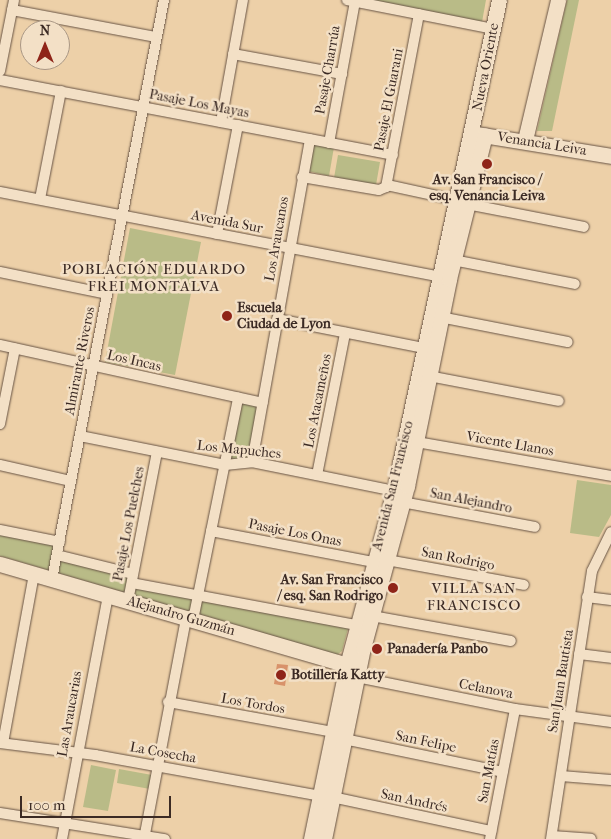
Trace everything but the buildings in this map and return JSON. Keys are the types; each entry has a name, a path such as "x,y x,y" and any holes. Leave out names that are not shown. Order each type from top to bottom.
{"main road":[{"name":"Nueva Oriente","path":"479,134 493,29 499,0"},
{"path":"525,140 558,0"},
{"name":"Venancia Leiva","path":"479,134 525,140 611,156"},
{"name":"Avenida San Francisco","path":"410,441 423,348 479,134"},
{"name":"Avenida San Francisco","path":"324,839 326,797 338,736 347,664 357,626 380,561 398,496 410,441 429,376 440,317 443,277 453,260 461,202"},
{"name":"Avenida San Francisco","path":"338,736 357,677 372,616 380,561"},
{"name":"Alejandro Guzmán","path":"0,564 347,664"},
{"path":"347,664 357,677"},
{"name":"Avenida San Francisco","path":"311,839 326,797"}],"street":[{"name":"Almirante Riveros","path":"52,579 164,0"},
{"path":"221,122 243,0"},
{"path":"351,1 493,29"},
{"name":"Pasaje Charrúa","path":"329,142 342,74 351,1"},
{"path":"0,72 2,52 13,5 156,37"},
{"name":"Pasaje El Guarani","path":"385,187 393,155 419,14"},
{"path":"233,54 342,74"},
{"name":"Pasaje Los Mayas","path":"0,80 393,155"},
{"path":"40,199 61,91"},
{"path":"217,234 238,125"},
{"name":"Los Araucanos","path":"252,462 310,139"},
{"path":"302,177 385,187 584,226"},
{"name":"Avenida Sur","path":"0,192 443,277"},
{"path":"453,260 575,284"},
{"path":"0,272 107,294"},
{"path":"440,317 568,342"},
{"path":"277,319 423,348"},
{"name":"Los Atacameños","path":"317,475 345,333"},
{"name":"Los Incas","path":"0,345 263,403"},
{"path":"0,424 15,348"},
{"path":"429,376 559,401"},
{"path":"144,837 168,702 189,619 198,595 238,398"},
{"name":"Los Mapuches","path":"80,436 225,465 252,462 317,475 398,496"},
{"name":"Vicente Llanos","path":"410,441 611,476"},
{"name":"Pasaje Los Puelches","path":"128,601 157,452"},
{"path":"0,465 71,481"},
{"name":"San Alejandro","path":"398,496 535,527"},
{"path":"0,530 60,542"},
{"name":"Pasaje Los Onas","path":"211,531 380,561"},
{"name":"San Juan Bautista","path":"551,838 587,597 594,562 611,532"},
{"name":"Alejandro Guzmán","path":"57,555 198,595 357,626"},
{"name":"San Rodrigo","path":"380,561 524,585"},
{"path":"2,743 34,574"},
{"name":"Las Araucarias","path":"62,839 108,595"},
{"path":"587,597 611,600"},
{"path":"372,616 511,641"},
{"path":"579,654 611,658"},
{"name":"Celanova","path":"357,677 569,718 611,722"},
{"name":"Los Tordos","path":"168,702 338,736"},
{"name":"San Matías","path":"490,835 515,708"},
{"name":"San Felipe","path":"338,736 502,772"},
{"name":"La Cosecha","path":"2,743 156,766 326,797"},
{"path":"560,776 611,780"},
{"name":"San Andrés","path":"326,797 490,835"},
{"path":"0,813 65,821 144,837 165,839"},
{"path":"551,838 591,839"}],"green space":[{"path":"372,0 486,0 482,22"},
{"path":"567,0 579,0 552,131 537,131"},
{"path":"314,144 334,147 329,176 308,171"},
{"path":"338,155 380,162 376,185 334,178"},
{"path":"130,228 201,242 175,375 105,362"},
{"path":"240,401 260,405 250,458 228,462"},
{"path":"577,480 611,485 611,515 599,537 570,533"},
{"path":"0,533 55,544 52,556 131,575 130,584 350,621 342,651 337,655 0,556"},
{"path":"91,765 116,770 108,811 83,807"},
{"path":"119,769 152,775 150,789 117,783"}],"place":[{"name":"Av. San Francisco / esq. Venancia Leiva","path":"487,164"},
{"name":"Escuela Ciudad de Lyon","path":"227,316"},
{"name":"Av. San Francisco / esq. San Rodrigo","path":"393,588"},
{"name":"Panadería Panbo","path":"377,649"},
{"name":"Botillería Katty","path":"281,675"}],"district":[{"name":"POBLACIÓN EDUARDO FREI MONTALVA","path":"154,278"},
{"name":"VILLA SAN FRANCISCO","path":"474,596"}]}
